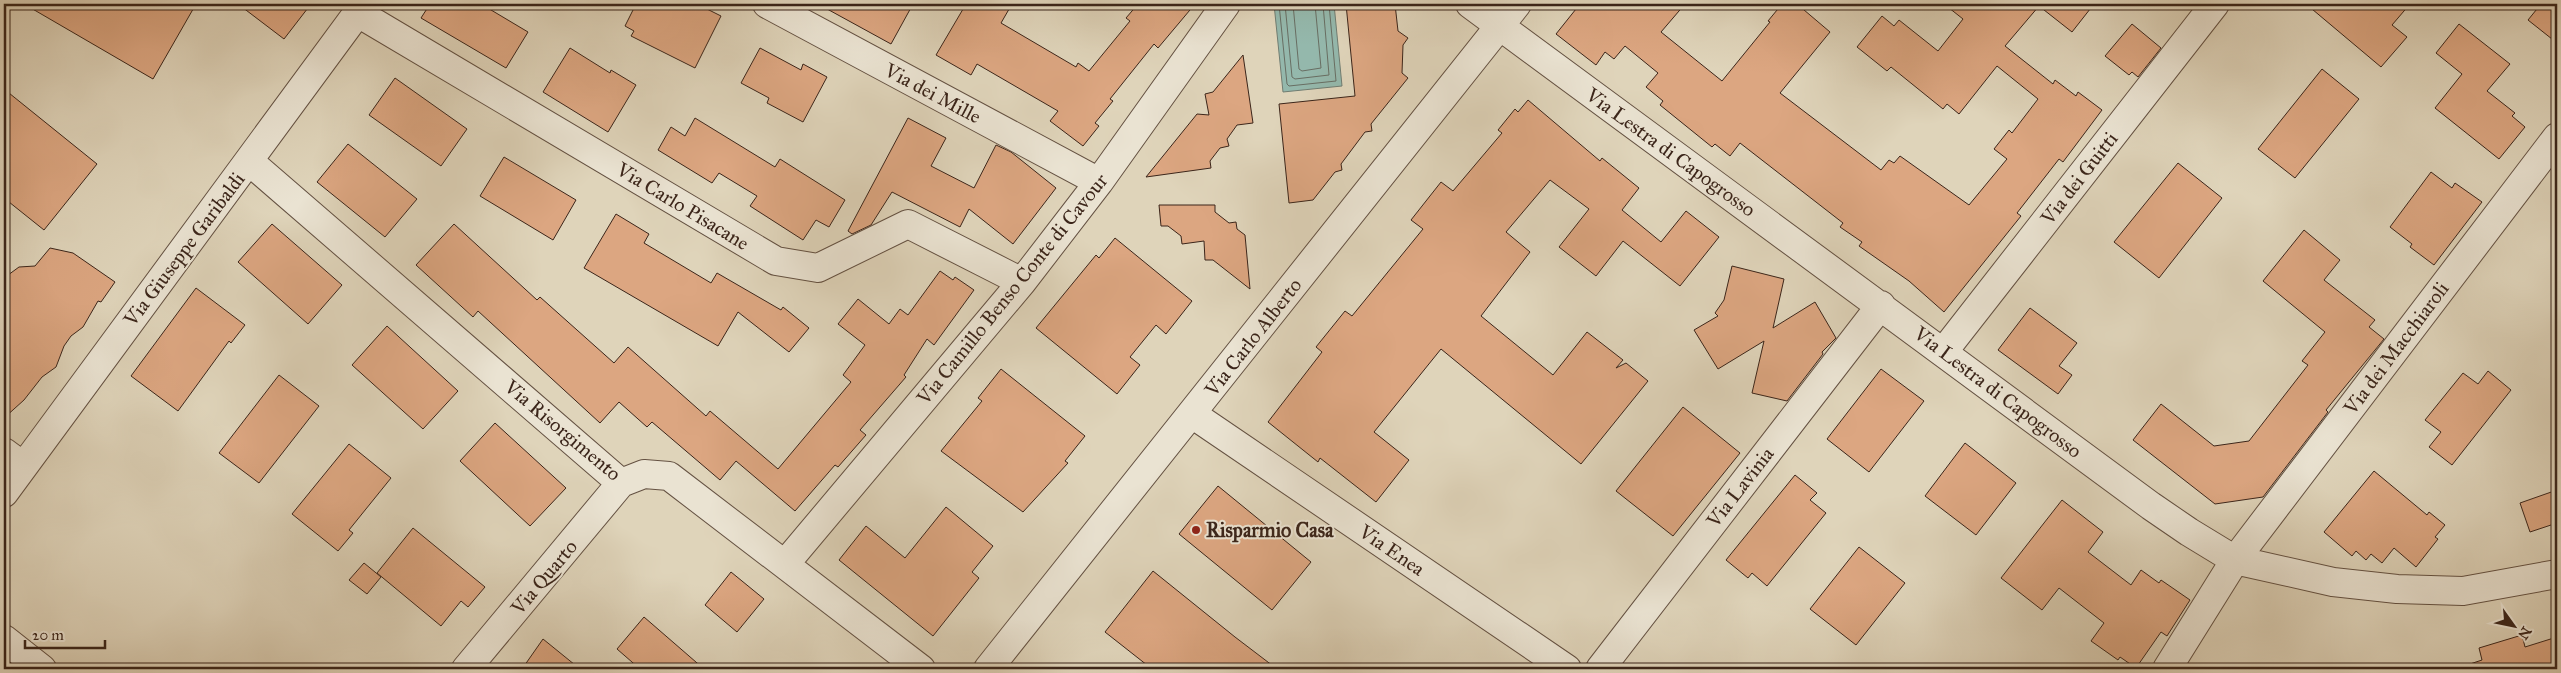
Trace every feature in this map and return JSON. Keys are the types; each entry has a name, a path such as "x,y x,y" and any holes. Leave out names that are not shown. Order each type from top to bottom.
{"street":[{"name":"Via dei Mille","path":"767,4 1099,182"},
{"name":"Via Camillo Benso Conte di Cavour","path":"785,564 1022,282 1099,182 1226,4"},
{"name":"Via Lestra di Capogrosso","path":"1470,4 2163,514 2235,560 2333,582 2420,591 2478,590 2557,574"},
{"name":"Via Carlo Alberto","path":"988,669 1517,4"},
{"name":"Via dei Guitti","path":"1944,351 2215,4"},
{"name":"Via Giuseppe Garibaldi","path":"4,494 13,459 249,160 361,8"},
{"name":"Via Carlo Pisacane","path":"361,8 776,261 818,268 908,224 1022,282"},
{"name":"Via dei Macchiaroli","path":"2167,669 2235,560 2557,137"},
{"name":"Via Risorgimento","path":"249,160 621,484 644,474 668,476 921,669"},
{"name":"Via Lavinia","path":"1600,669 1881,305"},
{"name":"Via Enea","path":"1192,414 1567,669"},
{"name":"Via Quarto","path":"466,669 621,484"},
{"path":"4,639 42,669"}],"water":[{"path":"1274,4 1334,4 1342,86 1283,92"}],"building":[{"path":"24,4 196,4 153,79"},
{"path":"238,4 311,4 284,39"},
{"path":"430,4 481,4 528,32 506,68 421,18"},
{"path":"636,4 697,4 721,16 695,68 631,36 634,31 625,26"},
{"path":"818,4 913,4 891,44"},
{"path":"966,4 1012,4 1001,23 1076,67 1078,63 1089,71 1130,21 1126,18 1138,4 1195,4 1158,48 1154,44 1110,99 1113,101 1095,123 1099,126 1083,146 1050,121 1058,111 977,64 971,75 936,55"},
{"path":"1346,4 1395,4 1398,31 1408,38 1403,45 1402,73 1408,78 1371,124 1372,131 1365,132 1341,164 1342,170 1335,172 1313,200 1289,203 1279,104 1355,96"},
{"path":"1580,4 1685,4 1661,32 1722,81 1770,22 1768,21 1782,4 1797,4 1830,32 1780,93 1881,170 1889,160 1894,163 1900,156 1969,205 2007,159 1994,149 2009,130 2012,133 2038,99 1997,66 1959,114 1947,104 1943,109 1891,67 1887,71 1857,47 1882,16 1894,26 1899,20 1938,51 1963,19 1944,4 2094,4 2072,32 2039,6 2005,46 2053,84 2055,80 2076,96 2078,92 2102,110 2063,162 2059,159 2017,213 2021,216 1944,312 1909,281 1859,246 1862,242 1840,227 1843,223 1740,143 1730,156 1715,144 1712,147 1660,105 1663,101 1646,87 1658,73 1625,46 1614,59 1605,52 1596,65 1556,34"},
{"path":"2306,4 2410,4 2392,25 2407,37 2381,67"},
{"path":"2541,4 2557,4 2557,43 2528,20"},
{"path":"2132,24 2161,48 2138,77 2132,72 2129,75 2105,56"},
{"path":"2459,24 2510,64 2487,91 2515,113 2512,116 2525,127 2499,159 2435,108 2462,74 2436,53"},
{"path":"570,48 610,73 611,70 636,85 608,132 543,92"},
{"path":"760,48 801,70 803,64 827,77 803,122 767,103 769,98 741,83"},
{"path":"1243,55 1253,123 1237,125 1227,139 1229,146 1220,148 1210,161 1211,168 1146,177 1197,114 1209,115 1205,94 1213,92"},
{"path":"2322,69 2359,99 2295,178 2258,149"},
{"path":"395,78 467,129 441,166 369,115"},
{"path":"4,89 97,164 44,230 4,198"},
{"path":"1528,100 1600,161 1602,158 1639,188 1622,210 1661,242 1686,211 1719,237 1680,286 1623,241 1596,276 1559,247 1589,209 1550,180 1506,232 1530,252 1481,316 1553,375 1587,332 1623,360 1616,368 1626,363 1648,381 1581,464 1441,349 1374,432 1409,460 1376,502 1320,458 1318,462 1268,422 1322,352 1316,347 1345,311 1352,316 1423,229 1411,220 1441,182 1453,191 1502,133 1498,130 1515,109 1518,112"},
{"path":"695,118 775,167 780,159 845,200 829,227 816,220 803,240 750,206 757,196 719,173 712,183 658,150 671,127 685,136"},
{"path":"908,118 946,138 931,166 974,188 996,145 1011,152 1056,188 1013,244 969,209 960,227 892,192 871,225 852,234 848,231"},
{"path":"348,144 417,199 385,237 317,182"},
{"path":"504,157 576,200 553,240 480,196"},
{"path":"2178,163 2222,198 2159,278 2114,242"},
{"path":"2431,172 2452,188 2455,183 2482,202 2434,265 2410,247 2412,244 2390,227"},
{"path":"1159,205 1215,205 1215,212 1229,223 1236,222 1237,229 1245,235 1250,289 1213,260 1205,260 1204,241 1182,244 1181,236 1168,226 1161,226"},
{"path":"616,214 649,234 644,243 711,283 717,273 781,310 783,307 809,328 789,352 738,312 718,346 584,268"},
{"path":"272,224 342,285 308,324 238,262"},
{"path":"454,224 537,300 540,297 614,363 628,347 706,416 710,411 778,469 851,382 843,375 865,345 838,324 858,299 889,324 900,309 908,315 940,271 953,280 955,277 974,290 934,345 927,339 904,375 906,377 860,430 866,435 838,467 835,465 795,511 736,461 720,480 652,422 647,427 619,402 600,423 478,311 473,317 416,265"},
{"path":"2304,230 2340,260 2324,280 2375,320 2369,327 2384,339 2326,410 2328,412 2263,497 2215,504 2133,440 2161,404 2214,446 2249,441 2308,365 2302,361 2325,332 2263,281"},
{"path":"1115,238 1192,301 1166,334 1156,325 1130,357 1140,365 1117,394 1036,328 1096,255 1099,258"},
{"path":"50,248 73,253 115,282 101,302 98,301 83,327 71,336 64,346 56,367 42,377 24,400 4,418 4,278 19,267 35,266"},
{"path":"1732,266 1784,279 1773,328 1815,302 1836,338 1822,352 1823,354 1787,401 1752,393 1764,341 1718,369 1694,330 1718,316 1715,313 1724,300"},
{"path":"196,288 245,325 231,343 229,341 178,411 131,376"},
{"path":"2030,308 2077,343 2059,366 2072,375 2058,394 1998,350"},
{"path":"387,326 458,391 423,429 352,365"},
{"path":"1001,369 1085,436 1065,461 1068,463 1023,512 941,451 982,401 978,398"},
{"path":"1881,369 1924,401 1869,472 1827,439"},
{"path":"2488,371 2511,390 2452,465 2429,447 2441,432 2425,420 2463,373 2478,384"},
{"path":"279,375 319,406 259,483 219,453"},
{"path":"1683,407 1740,453 1673,536 1616,491"},
{"path":"495,423 566,488 530,526 460,461"},
{"path":"1965,443 2016,483 1976,535 1925,496"},
{"path":"349,444 391,478 349,530 353,533 338,551 292,514"},
{"path":"2374,471 2427,515 2429,512 2445,525 2435,537 2438,539 2416,567 2394,548 2382,563 2371,554 2366,560 2356,551 2352,556 2324,532"},
{"path":"1795,475 1817,493 1810,500 1826,513 1767,586 1752,573 1748,578 1726,560"},
{"path":"1218,486 1311,562 1272,610 1179,534"},
{"path":"2557,490 2557,523 2530,532 2520,503"},
{"path":"2062,500 2103,532 2088,552 2131,585 2141,570 2159,583 2161,580 2190,600 2167,636 2161,632 2136,668 2120,657 2118,660 2091,641 2104,623 2059,588 2042,610 2001,578"},
{"path":"946,507 993,546 972,572 979,578 933,636 839,560 866,526 905,558"},
{"path":"413,528 485,587 468,607 461,601 441,626 377,573"},
{"path":"1859,547 1905,583 1856,645 1810,609"},
{"path":"364,563 381,577 367,594 349,580"},
{"path":"1153,571 1277,669 1152,669 1105,632"},
{"path":"731,572 764,599 737,632 705,605"},
{"path":"644,617 704,669 640,669 617,649"},
{"path":"2522,635 2525,647 2557,637 2557,669 2470,669 2470,664 2482,660 2479,648"},
{"path":"543,639 580,669 522,669"}],"place":[{"name":"Risparmio Casa","path":"1196,530"}]}
